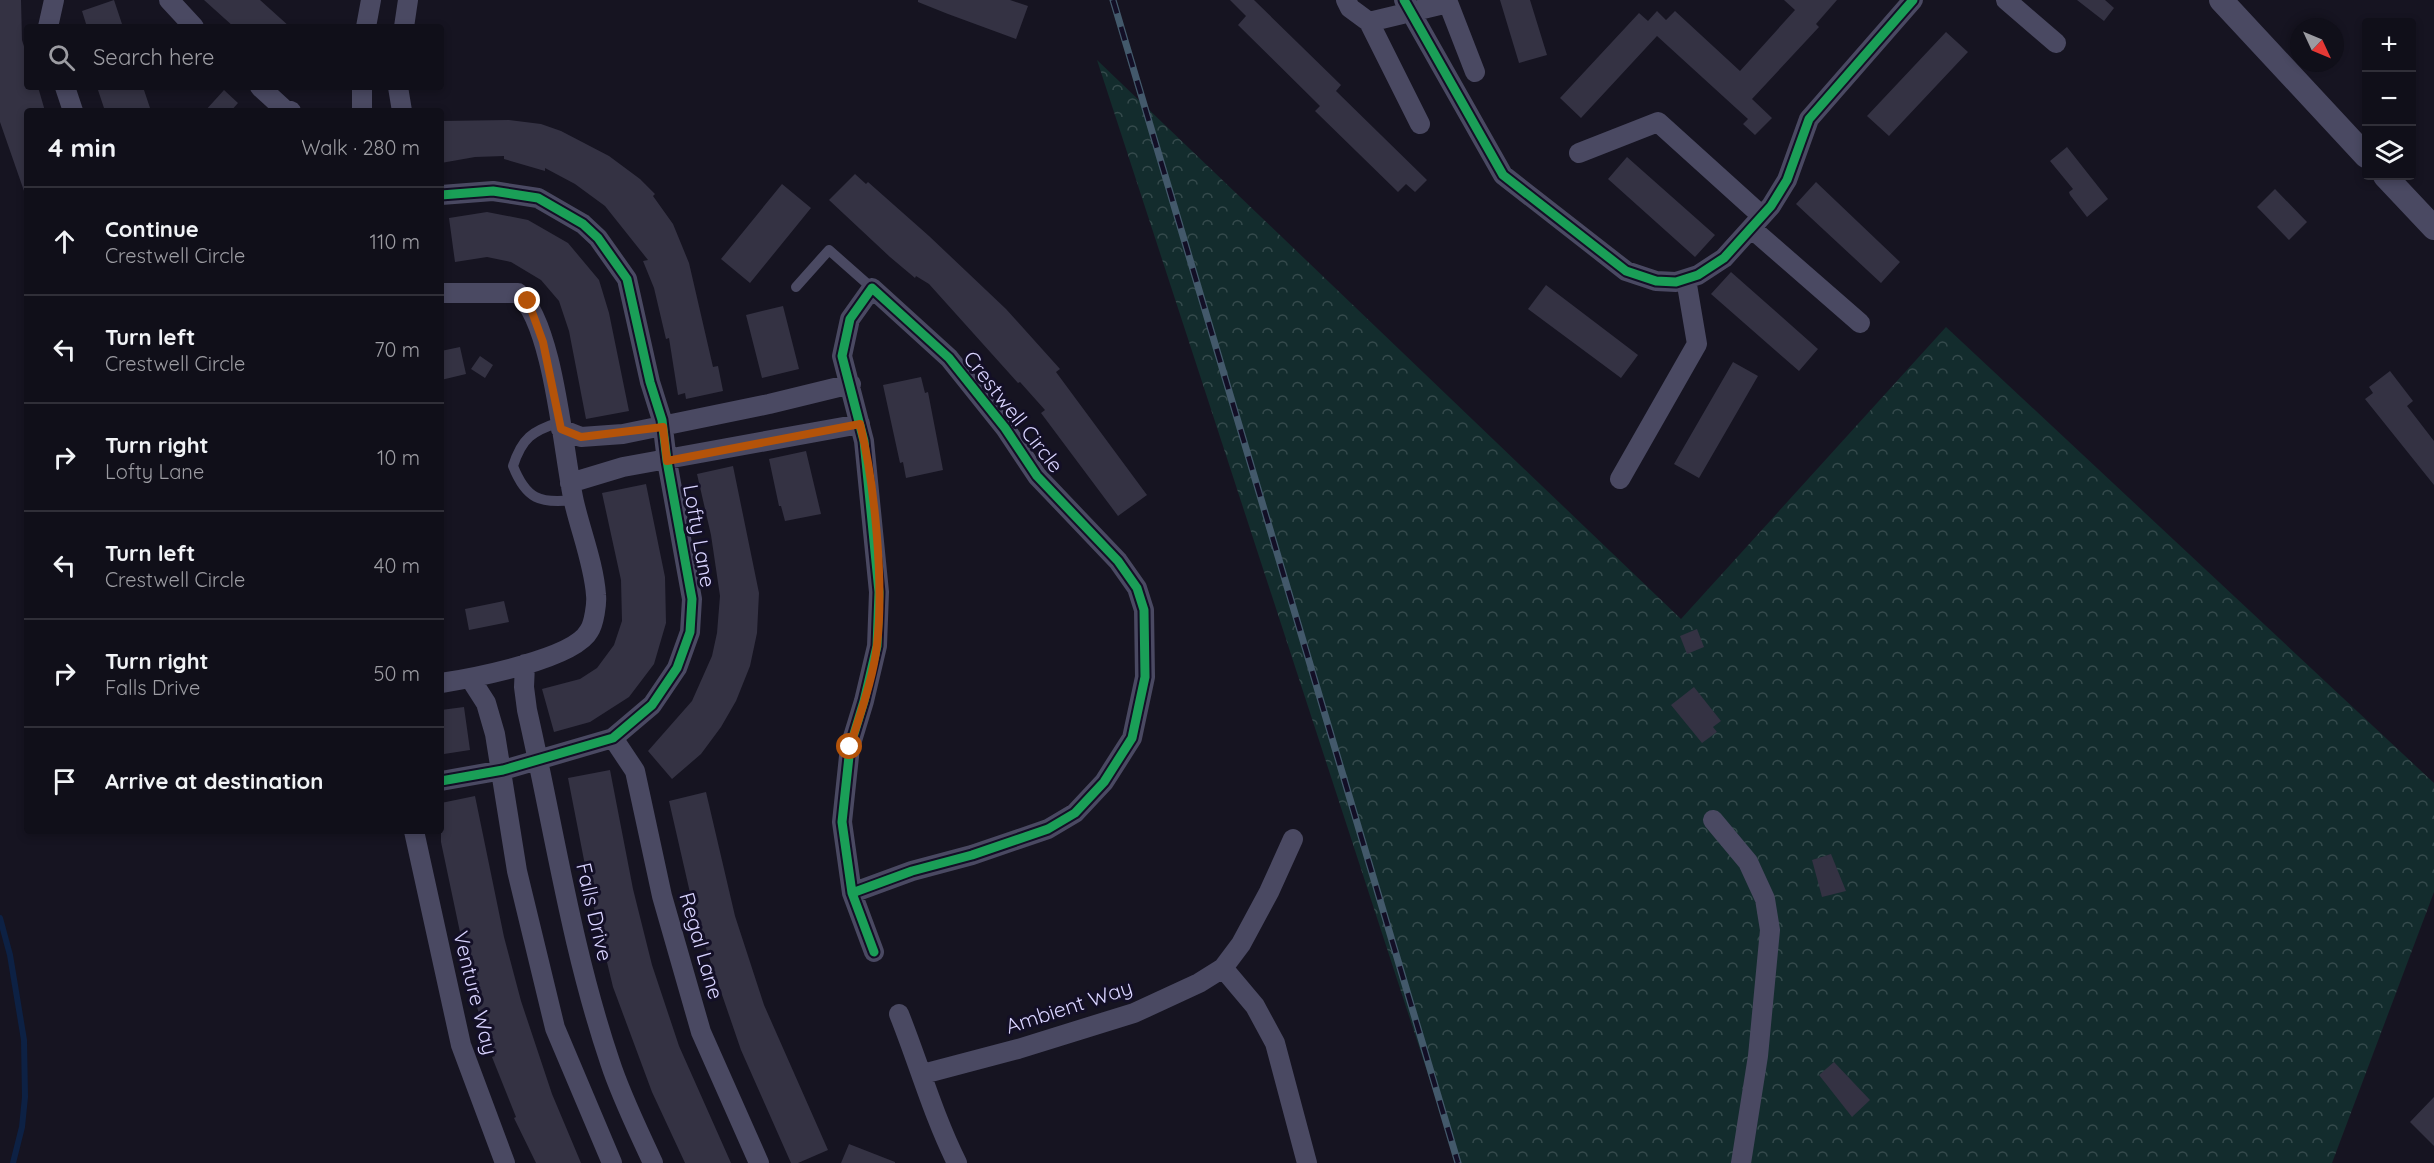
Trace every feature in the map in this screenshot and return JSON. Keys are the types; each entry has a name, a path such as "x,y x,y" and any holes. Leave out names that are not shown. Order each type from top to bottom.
{"street":[{"path":"48,24 50,8 54,0"},
{"path":"169,0 191,24"},
{"path":"367,24 371,0"},
{"path":"404,24 408,0"},
{"path":"1346,0 1350,8 1369,22 1420,124"},
{"path":"1407,6 1503,175 1626,272 1656,281 1676,282 1724,258 1756,222 1788,180 1809,119 1913,0"},
{"path":"2006,0 2056,43"},
{"path":"2221,0 2362,151"},
{"path":"1369,22 1407,6 1448,2 1475,72"},
{"path":"66,90 72,108"},
{"path":"263,90 283,108"},
{"path":"362,90 362,108"},
{"path":"398,90 401,108"},
{"path":"1579,153 1658,122 1860,323"},
{"path":"2389,180 2434,228"},
{"name":"Lofty Lane","path":"444,195 493,191 538,198 583,224 598,238 627,279 650,382 663,427 692,599 690,632 677,668 652,705 613,738 503,770 444,780"},
{"path":"1620,479 1698,344 1686,279"},
{"path":"872,288 850,319 842,356 860,424 872,499 879,592 877,646 850,747 842,822 852,893 874,952"},
{"name":"Crestwell Circle","path":"852,893 912,871 972,855 1048,829 1075,813 1104,782 1132,738 1145,677 1144,610 1137,588 1118,561 1037,476 980,395 949,358 872,288"},
{"path":"444,289 518,293 528,301 543,342 572,492 596,596 589,632 565,651 525,664 444,682"},
{"path":"560,426 581,437 663,427 851,384"},
{"path":"572,492 623,467 667,461 860,424"},
{"name":"Falls Drive","path":"525,664 524,687 559,873 590,997 610,1064 652,1163"},
{"path":"471,678 486,703 503,770 518,872 555,1028 612,1163"},
{"name":"Regal Lane","path":"613,738 635,771 662,896 701,1032 759,1163"},
{"path":"1713,820 1748,862 1765,899 1770,930 1758,1056 1742,1163"},
{"name":"Venture Way","path":"415,834 460,1045 505,1163"},
{"name":"Ambient Way","path":"923,1074 1018,1050 1134,1013 1199,984 1223,968 1241,944 1269,892 1293,839"},
{"path":"1223,968 1265,1022 1286,1076 1307,1163"},
{"path":"898,1014 923,1074 937,1122 957,1163"}],"lane":[{"path":"796,287 829,250 872,288"},
{"path":"560,426 534,430 518,450 513,466 518,480 528,493 543,501 572,492"}],"green space":[{"path":"1097,60 1681,619 1946,327 2434,783 2434,892 2332,1163 1457,1163"}],"building":[{"path":"0,0 21,0 24,90 39,90 44,108 24,108 24,191 0,122"},
{"path":"114,0 122,24 86,24 82,11"},
{"path":"204,0 260,0 287,24 231,24"},
{"path":"918,0 1010,0 1028,6 1016,39 948,14 918,2"},
{"path":"1230,0 1254,0 1341,85 1336,91 1427,180 1415,192 1406,184 1398,192 1315,111 1320,106 1238,25 1246,16"},
{"path":"1500,0 1530,0 1547,55 1519,63"},
{"path":"1784,0 1837,0 1816,24 1819,27 1752,99 1772,118 1755,135 1743,124 1748,119 1657,36 1581,118 1560,98 1639,13 1648,21 1657,11 1666,20 1675,11 1740,71 1795,10"},
{"path":"2077,0 2105,0 2114,8 2104,21"},
{"path":"1946,32 1968,52 1889,136 1867,116"},
{"path":"98,90 144,90 150,108 104,108"},
{"path":"224,90 238,103 234,108 208,108"},
{"path":"509,120 541,124 561,131 609,156 640,179 655,194 653,196 673,224 689,263 713,367 718,366 723,391 686,399 685,393 678,395 669,338 666,339 654,288 643,261 648,260 605,206 575,184 545,168 545,171 504,159 504,156 475,157 444,162 444,121"},
{"path":"2067,147 2108,199 2087,217 2070,195 2069,192 2073,189 2050,161"},
{"path":"1627,157 1715,235 1695,257 1608,179"},
{"path":"855,174 866,184 868,182 929,236 1006,309 1060,369 1056,372 1147,495 1118,516 1041,413 1045,410 1020,382 1018,383 929,284 916,276 915,278 890,257 829,200"},
{"path":"1816,182 1900,262 1881,283 1796,204"},
{"path":"782,184 811,208 750,283 721,259"},
{"path":"2275,189 2307,222 2289,240 2257,207"},
{"path":"487,212 528,220 568,243 599,280 609,313 629,411 586,419 569,331 559,301 541,280 511,262 487,257 455,262 449,218"},
{"path":"1731,272 1818,349 1799,371 1711,294"},
{"path":"1546,285 1638,355 1621,378 1528,309"},
{"path":"783,306 799,369 762,378 746,315"},
{"path":"460,347 466,374 444,379 444,350"},
{"path":"480,356 493,365 485,378 471,369"},
{"path":"1733,362 1758,376 1699,478 1674,464"},
{"path":"2390,371 2413,401 2407,406 2434,441 2434,485 2365,399 2373,393 2369,387"},
{"path":"921,377 925,393 928,392 943,470 906,478 903,462 900,463 883,385"},
{"path":"806,451 821,514 785,521 781,506 779,506 769,459"},
{"path":"733,466 759,593 757,633 750,666 736,701 721,727 701,754 672,779 648,751 692,701 712,656 717,633 720,596 711,535 697,474"},
{"path":"646,484 665,577 666,623 654,664 629,697 590,722 554,732 542,689 580,679 597,668 614,645 622,621 621,580 602,493"},
{"path":"504,601 509,622 469,630 465,609"},
{"path":"1697,629 1704,647 1687,654 1680,636"},
{"path":"1694,687 1721,721 1713,727 1717,732 1702,743 1671,705"},
{"path":"464,707 470,750 444,754 444,710"},
{"path":"610,770 633,889 652,965 679,1046 731,1163 685,1163 652,1092 613,987 591,896 568,778"},
{"path":"706,792 735,916 764,1005 828,1150 798,1163 791,1163 741,1050 696,919 669,801"},
{"path":"475,796 504,937 521,1001 552,1094 581,1163 536,1163 514,1118 516,1117 492,1057 495,1056 484,1019 481,1020 473,994 441,842 441,834 444,834 444,802"},
{"path":"1831,854 1846,891 1822,897 1812,860"},
{"path":"1834,1062 1870,1100 1852,1117 1819,1075"},
{"path":"2434,1097 2434,1146 2410,1122"},
{"path":"849,1144 895,1162 895,1163 841,1163"}],"waterway":[{"path":"0,918 10,955 24,1040 25,1097 22,1127 13,1163"}],"railway":[{"path":"1113,0 1458,1163"}],"cycle path":[{"path":"1404,0 1503,175 1626,271 1656,281 1676,282 1698,275 1724,258 1771,206 1787,180 1809,119 1913,0"},
{"path":"444,195 493,191 538,198 583,224 598,238 627,279 650,382 662,420 667,461 692,599 690,632 677,668 652,705 613,738 503,770 444,780"},
{"path":"852,893 912,871 972,855 1048,829 1075,813 1104,782 1132,738 1145,677 1144,610 1137,588 1118,561 1037,476 1005,428 949,358 872,288 850,319 842,356 864,441 879,592 877,646 850,747 842,822 852,893 874,952"}],"route":[{"path":"528,301 543,342 561,429 581,437 623,434 663,427 667,461 786,436 860,424 872,499 879,592 877,646 850,747"}]}
